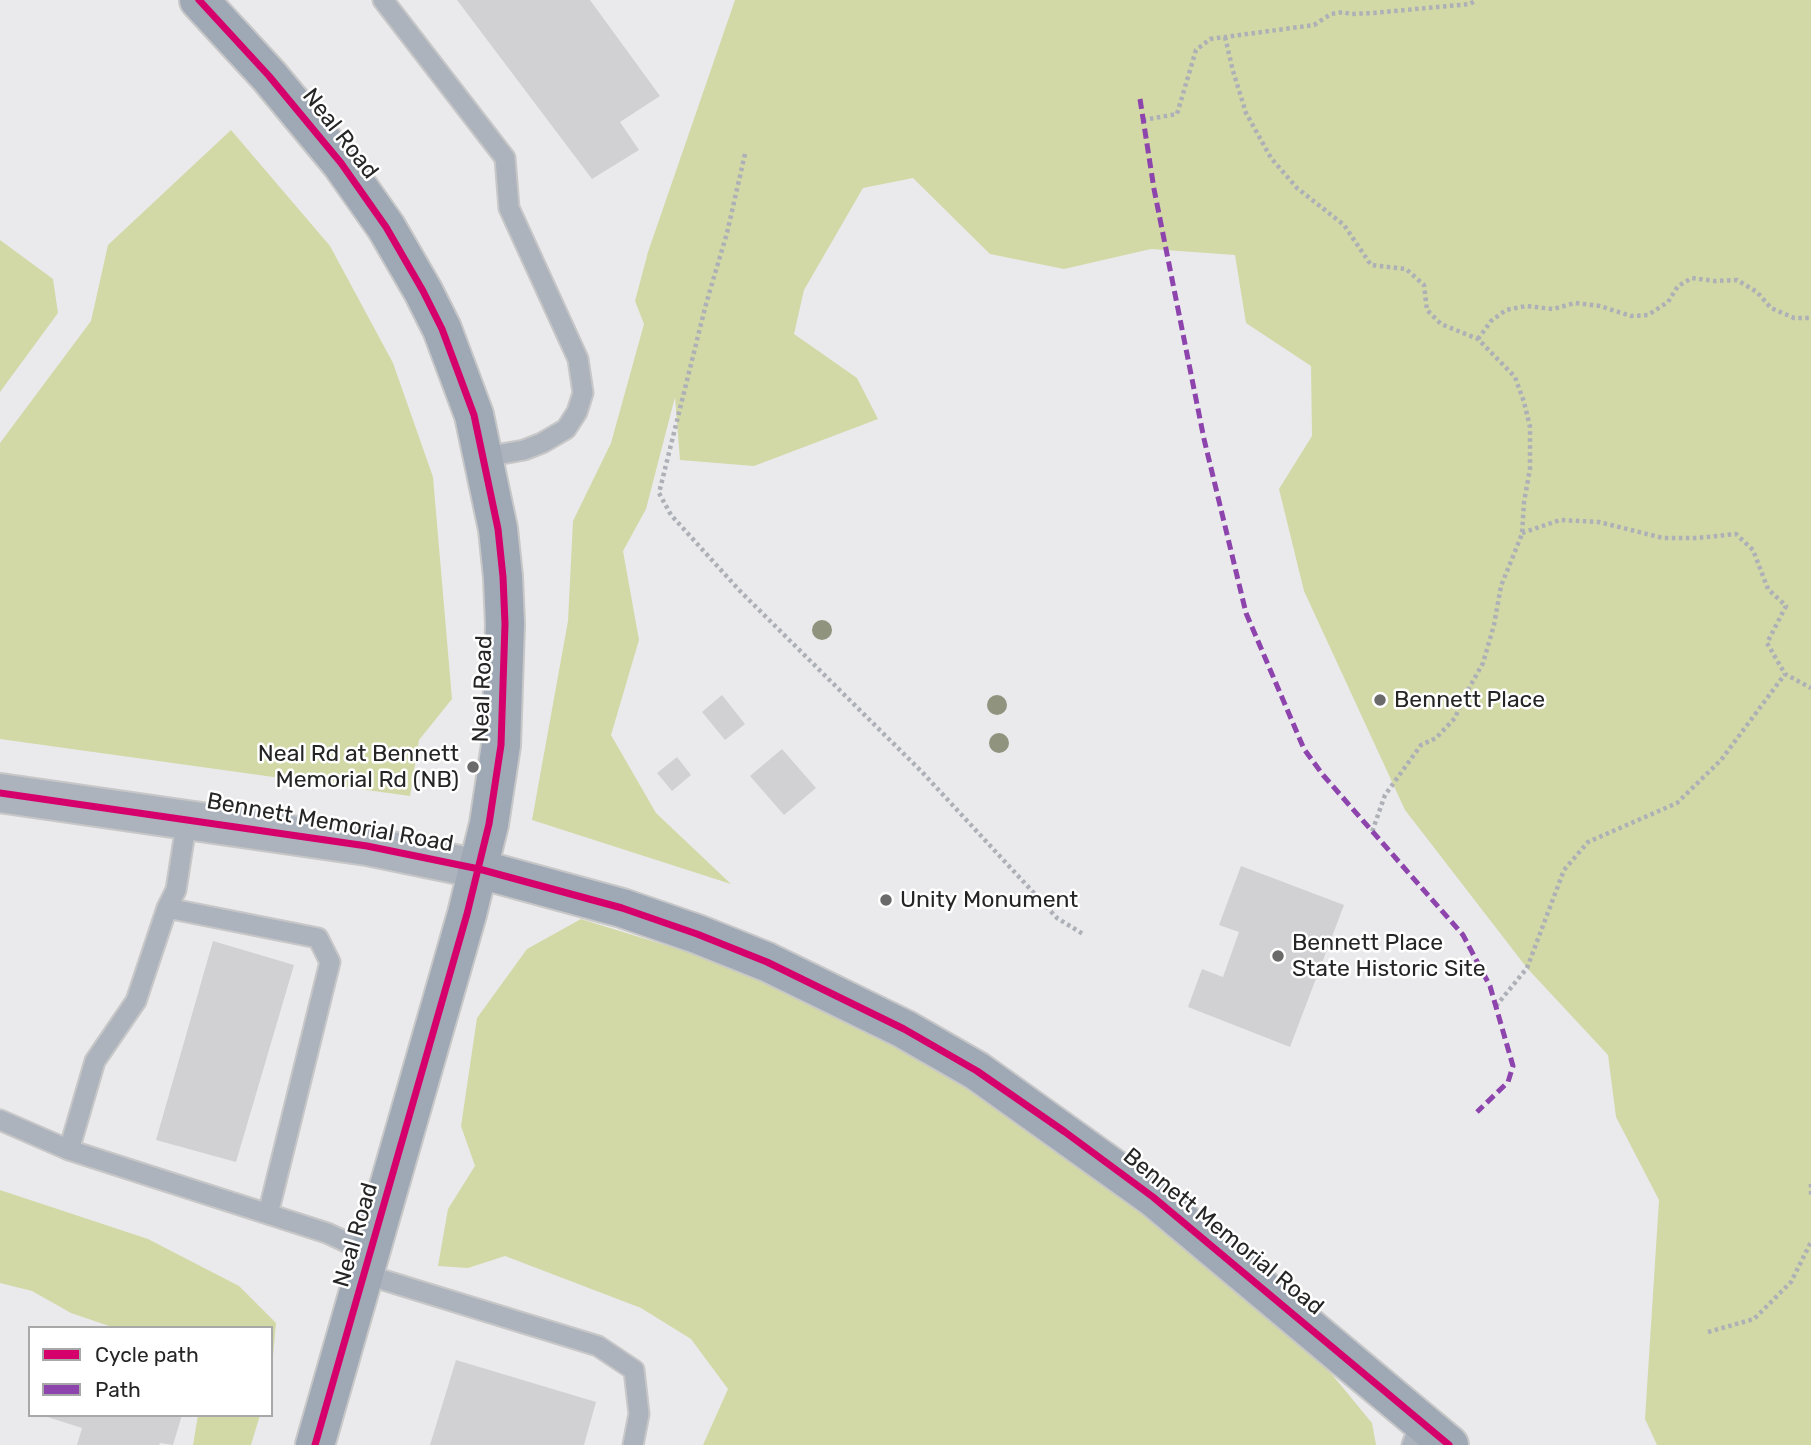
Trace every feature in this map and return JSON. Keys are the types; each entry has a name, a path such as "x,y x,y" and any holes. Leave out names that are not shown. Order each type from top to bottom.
{"street":[{"name":"Neal Road","path":"199,0 269,76 341,163 386,227 424,291 442,329 474,415 498,528 505,624 501,745 489,824 479,869 315,1445"},
{"name":"Bennett Memorial Road","path":"0,793 368,846 479,869 622,908 768,962 904,1029 977,1071 1153,1197 1427,1437"}],"lane":[{"path":"383,0 505,158 509,208 578,359 583,393 577,412 566,429 524,450 485,457"},
{"path":"69,1150 95,1061 136,1001 167,908 176,890 187,819"},
{"path":"167,908 318,938 330,962 268,1214"},
{"path":"0,1120 69,1150 327,1233 367,1264 598,1346 634,1370 639,1413 633,1445"}],"path":[{"path":"1143,120 1177,114 1196,50 1210,39 1314,25 1331,14 1343,12 1373,13 1470,4 1476,0"},
{"path":"1225,37 1246,113 1271,158 1297,188 1344,225 1371,265 1406,270 1424,285 1427,310 1441,324 1478,339 1515,377 1530,427 1530,469 1522,534 1501,586 1483,663 1455,718 1437,738 1421,745 1385,795 1372,832"},
{"path":"745,154 659,493 671,515 740,591 922,772 1057,918 1083,934"},
{"path":"1478,339 1491,321 1506,310 1526,306 1553,309 1575,303 1600,306 1630,316 1648,315 1668,302 1678,286 1692,278 1737,280 1757,292 1771,308 1794,318 1811,318"},
{"path":"1522,534 1560,520 1599,522 1663,538 1736,534 1753,550 1768,589 1786,606 1766,643 1785,674 1811,688"},
{"path":"1496,1006 1527,968 1564,870 1588,842 1677,803 1721,760 1785,674"},
{"path":"1811,1184 1811,1198"},
{"path":"1707,1332 1754,1319 1791,1282 1811,1242"}],"green space":[{"path":"735,0 1811,0 1811,1445 1657,1445 1645,1419 1659,1200 1616,1117 1608,1055 1527,968 1405,810 1304,591 1279,489 1312,436 1311,366 1246,323 1235,255 1151,249 1064,269 990,254 913,178 863,188 804,290 794,334 857,378 878,419 754,466 680,460 675,397 646,509 623,551 639,640 611,735 656,813 731,884 532,820 568,621 573,521 611,443 644,324 635,301 648,252"},
{"path":"231,130 330,246 393,363 433,477 452,699 419,740 410,796 0,739 0,443 91,321 108,245"},
{"path":"0,240 53,279 58,313 0,392"},
{"path":"581,919 840,999 1083,1165 1306,1343 1372,1423 1376,1445 703,1445 728,1389 691,1339 641,1308 505,1256 468,1268 438,1266 448,1209 475,1166 461,1126 477,1018 527,949"},
{"path":"0,1190 148,1239 239,1286 276,1323 273,1355 273,1326 109,1326 71,1313 32,1291 0,1283"},
{"path":"198,1417 259,1417 251,1445 193,1445"}],"building":[{"path":"457,0 590,0 660,96 620,122 639,150 592,179"},
{"path":"722,695 745,724 725,740 702,712"},
{"path":"782,749 816,788 784,815 750,776"},
{"path":"677,757 691,775 672,791 657,773"},
{"name":"Bennett Place State Historic Site","path":"1241,866 1344,905 1290,1047 1188,1007 1202,969 1223,977 1239,932 1219,925"},
{"path":"213,941 294,965 236,1162 156,1140"},
{"path":"456,1360 596,1402 584,1445 430,1445"},
{"path":"47,1417 181,1417 173,1445 77,1445 82,1428"}],"marked path":[{"path":"1140,99 1154,189 1204,439 1246,613 1304,749 1323,775 1463,935 1490,986 1513,1066 1508,1082 1477,1112"}],"cycle path":[{"path":"199,0 269,76 341,163 386,227 423,291 442,329 474,415 498,529 503,577 505,624 501,745 489,824 467,914 315,1445"},
{"path":"0,793 367,846 479,869 622,908 767,962 904,1029 977,1071 1065,1132 1153,1197 1449,1445"}],"place":[{"name":"Bennett Place","path":"1380,700"},
{"name":"Neal Rd at Bennett Memorial Rd (NB)","path":"473,767"},
{"name":"Unity Monument","path":"886,900"},
{"name":"Bennett Place State Historic Site","path":"1278,956"}]}
